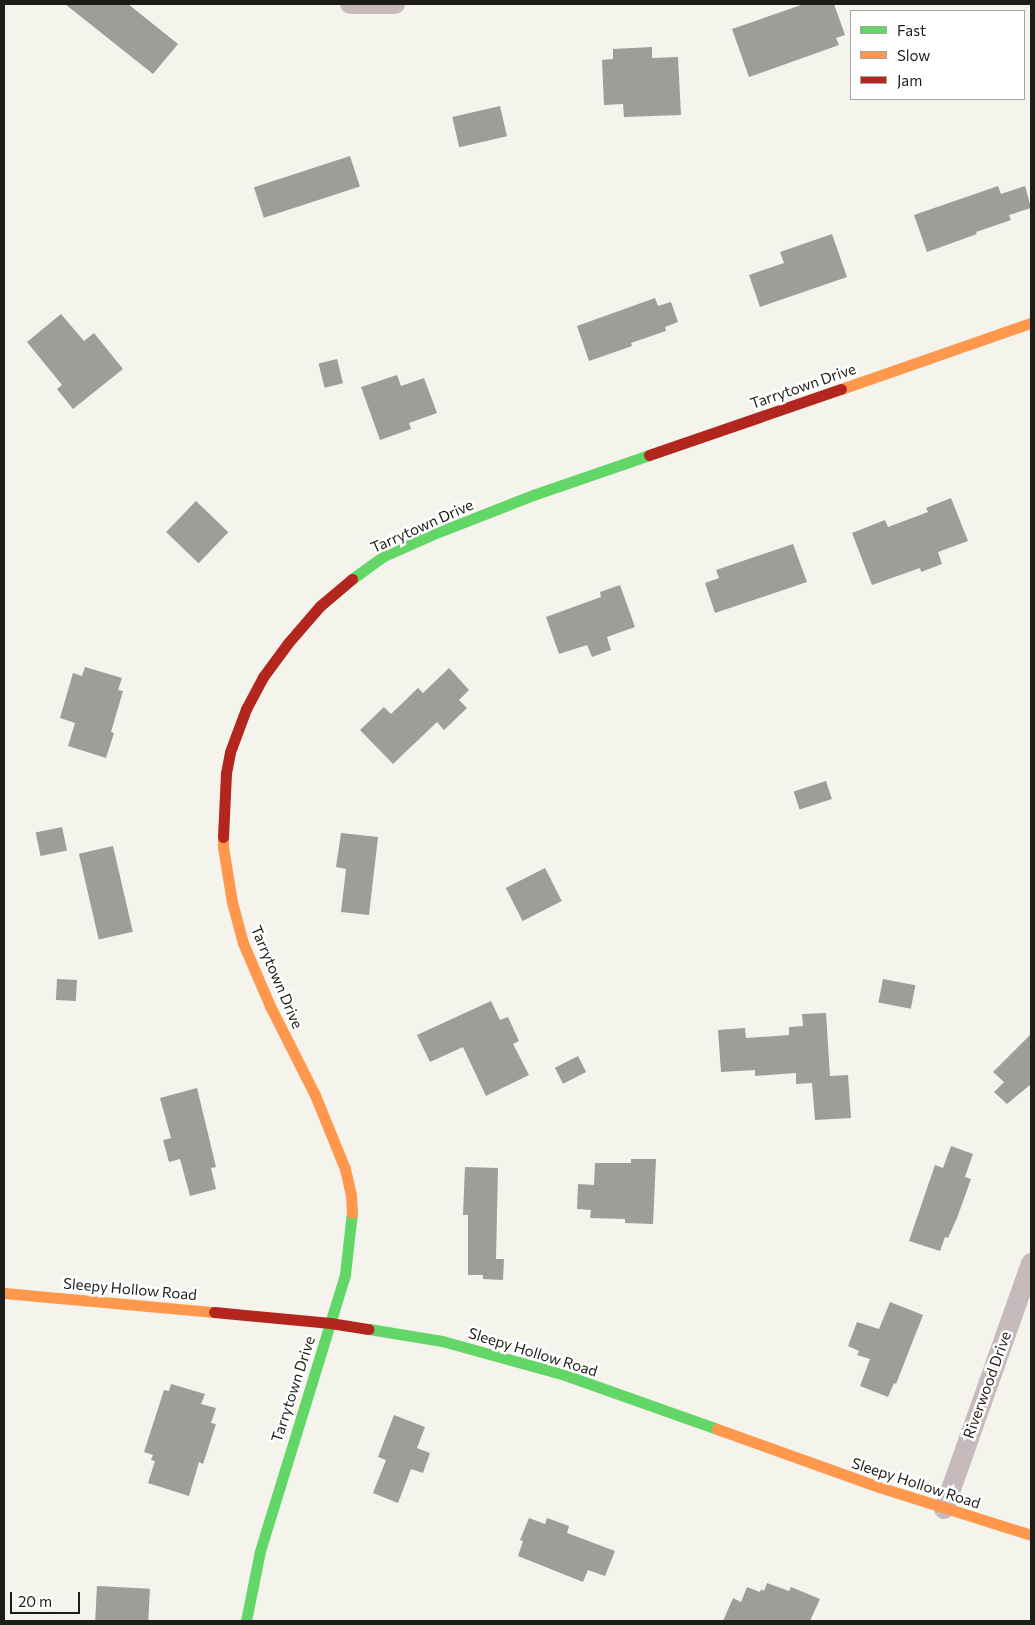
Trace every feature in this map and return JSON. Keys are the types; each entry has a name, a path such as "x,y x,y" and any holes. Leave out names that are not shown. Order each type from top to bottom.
{"street":[{"path":"350,4 395,4"},
{"name":"Tarrytown Drive","path":"246,1621 260,1552 345,1274 350,1247 351,1195 346,1169 319,1102 270,1006 243,943 232,902 223,847 223,805 230,752 246,709 263,677 288,643 320,606 354,577 384,556 431,535 533,495 1031,323"},
{"name":"Riverwood Drive","path":"944,1508 1031,1263"},
{"name":"Sleepy Hollow Road","path":"4,1293 330,1323 442,1341 562,1374 944,1508 1031,1535"}],"building":[{"path":"65,4 128,4 178,44 153,74"},
{"path":"804,4 834,4 845,35 836,38 839,45 749,77 732,29"},
{"path":"652,47 652,58 678,57 681,115 624,117 623,104 604,105 602,60 613,59 613,49"},
{"path":"500,106 507,136 459,147 452,117"},
{"path":"350,156 360,186 264,218 254,187"},
{"path":"998,186 1001,194 1025,186 1031,208 1009,215 1011,220 927,252 914,215"},
{"path":"832,234 847,277 760,307 749,275 784,263 780,252"},
{"path":"655,298 658,306 671,302 678,322 665,327 666,331 631,343 632,346 589,361 577,326"},
{"path":"61,314 84,341 94,333 123,369 73,409 57,389 62,385 27,342"},
{"path":"337,359 343,383 325,388 319,364"},
{"path":"397,375 401,386 424,378 437,413 409,423 411,429 380,440 361,387"},
{"path":"951,498 968,541 938,552 942,564 921,572 920,568 872,585 852,533 885,520 888,527 928,512 926,508"},
{"path":"196,501 228,532 198,563 166,532"},
{"path":"793,544 807,582 715,613 705,583 719,578 716,570"},
{"path":"620,585 635,627 607,637 611,650 592,657 587,645 559,654 546,617 601,597 600,592"},
{"path":"85,667 122,678 118,690 123,691 111,732 114,733 106,758 68,746 75,723 60,718 73,673 82,676"},
{"path":"449,668 469,690 459,700 467,708 444,730 437,722 393,764 360,730 384,707 391,714 418,688 423,693"},
{"path":"826,781 832,799 800,810 794,792"},
{"path":"62,827 67,850 41,856 36,833"},
{"path":"341,833 378,837 369,915 341,912 346,869 336,867"},
{"path":"113,846 133,932 99,940 79,854"},
{"path":"545,868 562,901 523,921 506,888"},
{"path":"57,979 77,980 76,1001 56,1000"},
{"path":"883,979 915,985 911,1009 878,1003"},
{"path":"491,1001 500,1020 508,1017 519,1041 513,1044 529,1075 486,1096 463,1047 430,1062 417,1035"},
{"path":"826,1013 830,1076 848,1075 851,1118 815,1120 812,1083 796,1084 796,1073 755,1076 755,1070 721,1072 718,1030 745,1028 746,1038 789,1035 789,1027 803,1026 802,1014"},
{"path":"1031,1034 1031,1084 1007,1104 994,1092 1004,1082 993,1072"},
{"path":"578,1056 586,1072 563,1084 555,1068"},
{"path":"197,1088 216,1167 211,1168 216,1189 190,1196 180,1159 169,1162 163,1140 171,1138 160,1098"},
{"path":"951,1146 973,1154 965,1177 971,1179 957,1218 948,1238 945,1237 940,1251 909,1241 935,1165 943,1168"},
{"path":"631,1159 656,1159 653,1224 625,1223 625,1219 590,1218 591,1210 577,1209 578,1184 594,1185 595,1163 631,1163"},
{"path":"465,1167 498,1168 496,1259 504,1259 503,1280 483,1279 483,1275 468,1275 468,1215 463,1215"},
{"path":"890,1302 923,1315 896,1384 894,1383 888,1397 860,1386 870,1359 857,1355 859,1351 848,1346 857,1322 879,1329"},
{"path":"171,1384 205,1394 201,1404 216,1408 211,1423 216,1424 203,1464 199,1462 189,1496 148,1483 155,1461 151,1460 153,1455 144,1452 164,1390 169,1391"},
{"path":"394,1415 425,1427 417,1448 430,1453 423,1473 411,1469 398,1503 373,1493 386,1460 378,1457"},
{"path":"529,1518 545,1524 547,1518 569,1526 567,1533 615,1551 605,1576 588,1570 583,1582 518,1556 523,1541 520,1540"},
{"path":"767,1583 789,1591 791,1587 820,1599 810,1621 723,1621 733,1598 741,1602 747,1587 760,1592 761,1589 764,1591"},
{"path":"97,1586 150,1589 148,1621 95,1621"}],"traffic: fast":[{"path":"352,579 384,556 431,535 533,495 649,455"},
{"path":"246,1621 260,1551 345,1274 352,1213"},
{"path":"369,1329 442,1341 562,1374 717,1429"}],"traffic: slow":[{"path":"841,389 1031,323"},
{"path":"223,837 232,902 243,943 270,1006 315,1095 345,1169 351,1195 352,1213"},
{"path":"4,1293 214,1312"},
{"path":"717,1429 879,1487 1031,1535"}],"traffic: jam":[{"path":"649,455 841,389"},
{"path":"223,837 226,773 230,752 246,709 263,677 288,643 320,606 352,579"},
{"path":"214,1312 330,1323 369,1329"}]}
